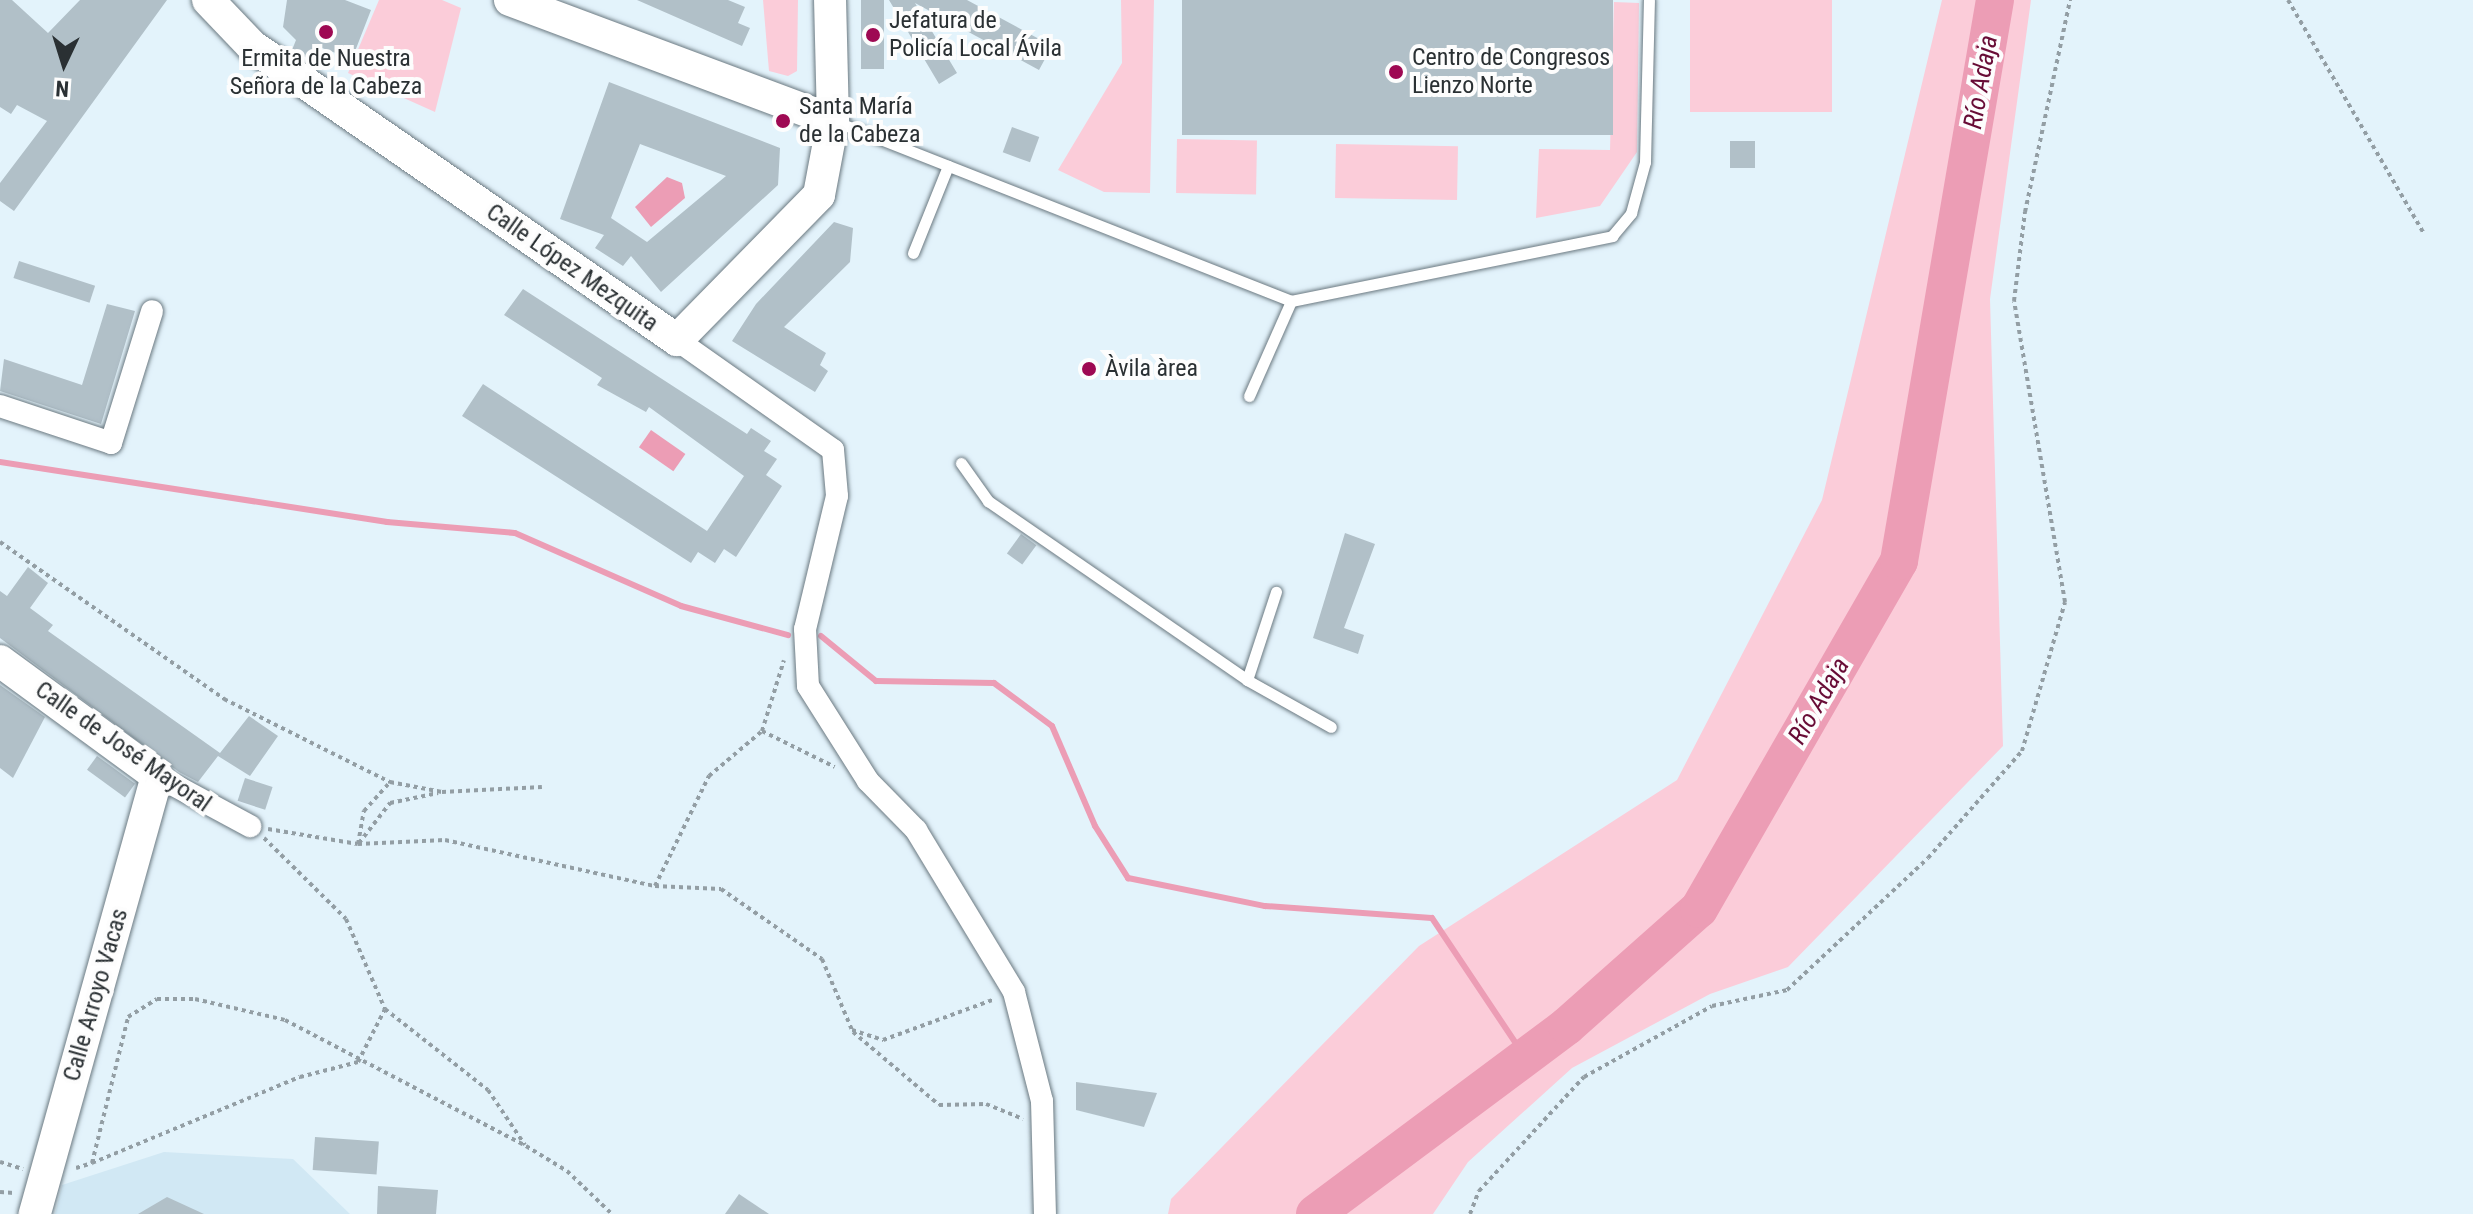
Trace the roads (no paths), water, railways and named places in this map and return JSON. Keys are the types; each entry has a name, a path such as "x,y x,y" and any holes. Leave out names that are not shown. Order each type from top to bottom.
{"street":[{"name":"Calle López Mezquita","path":"208,0 252,46 833,450 837,496 812,581 805,629 808,686 868,781 916,830 1014,992 1028,1023 1043,1124 1045,1214"},
{"path":"510,0 556,8 833,121"},
{"path":"677,340 819,195 833,121 830,0"},
{"path":"0,406 111,443 152,311"},
{"name":"Calle de José Mayoral","path":"0,661 157,776 250,826"},
{"name":"Calle Arroyo Vacas","path":"35,1214 157,776"}],"lane":[{"path":"833,121 1291,301 1612,236 1631,213 1645,162 1649,0"},
{"path":"913,253 948,166"},
{"path":"1249,396 1291,301"},
{"path":"961,463 988,501 1247,680 1331,727"},
{"path":"1247,680 1276,592"}],"waterway":[{"name":"Río Adaja","path":"1315,1214 1567,1026 1699,909 1899,561 1995,0"},
{"path":"0,462 387,522 515,533 681,606 788,635"},
{"path":"821,636 876,681 994,683 1052,726 1095,826 1128,878 1265,906 1432,918 1525,1057"}],"place":[{"name":"Ermita de Nuestra Señora de la Cabeza","path":"326,32"},
{"name":"Jefatura de Policía Local Ávila","path":"873,35"},
{"name":"Centro de Congresos Lienzo Norte","path":"1396,72"},
{"name":"Santa María de la Cabeza","path":"783,121"},
{"name":"Àvila àrea","path":"1089,369"}]}
